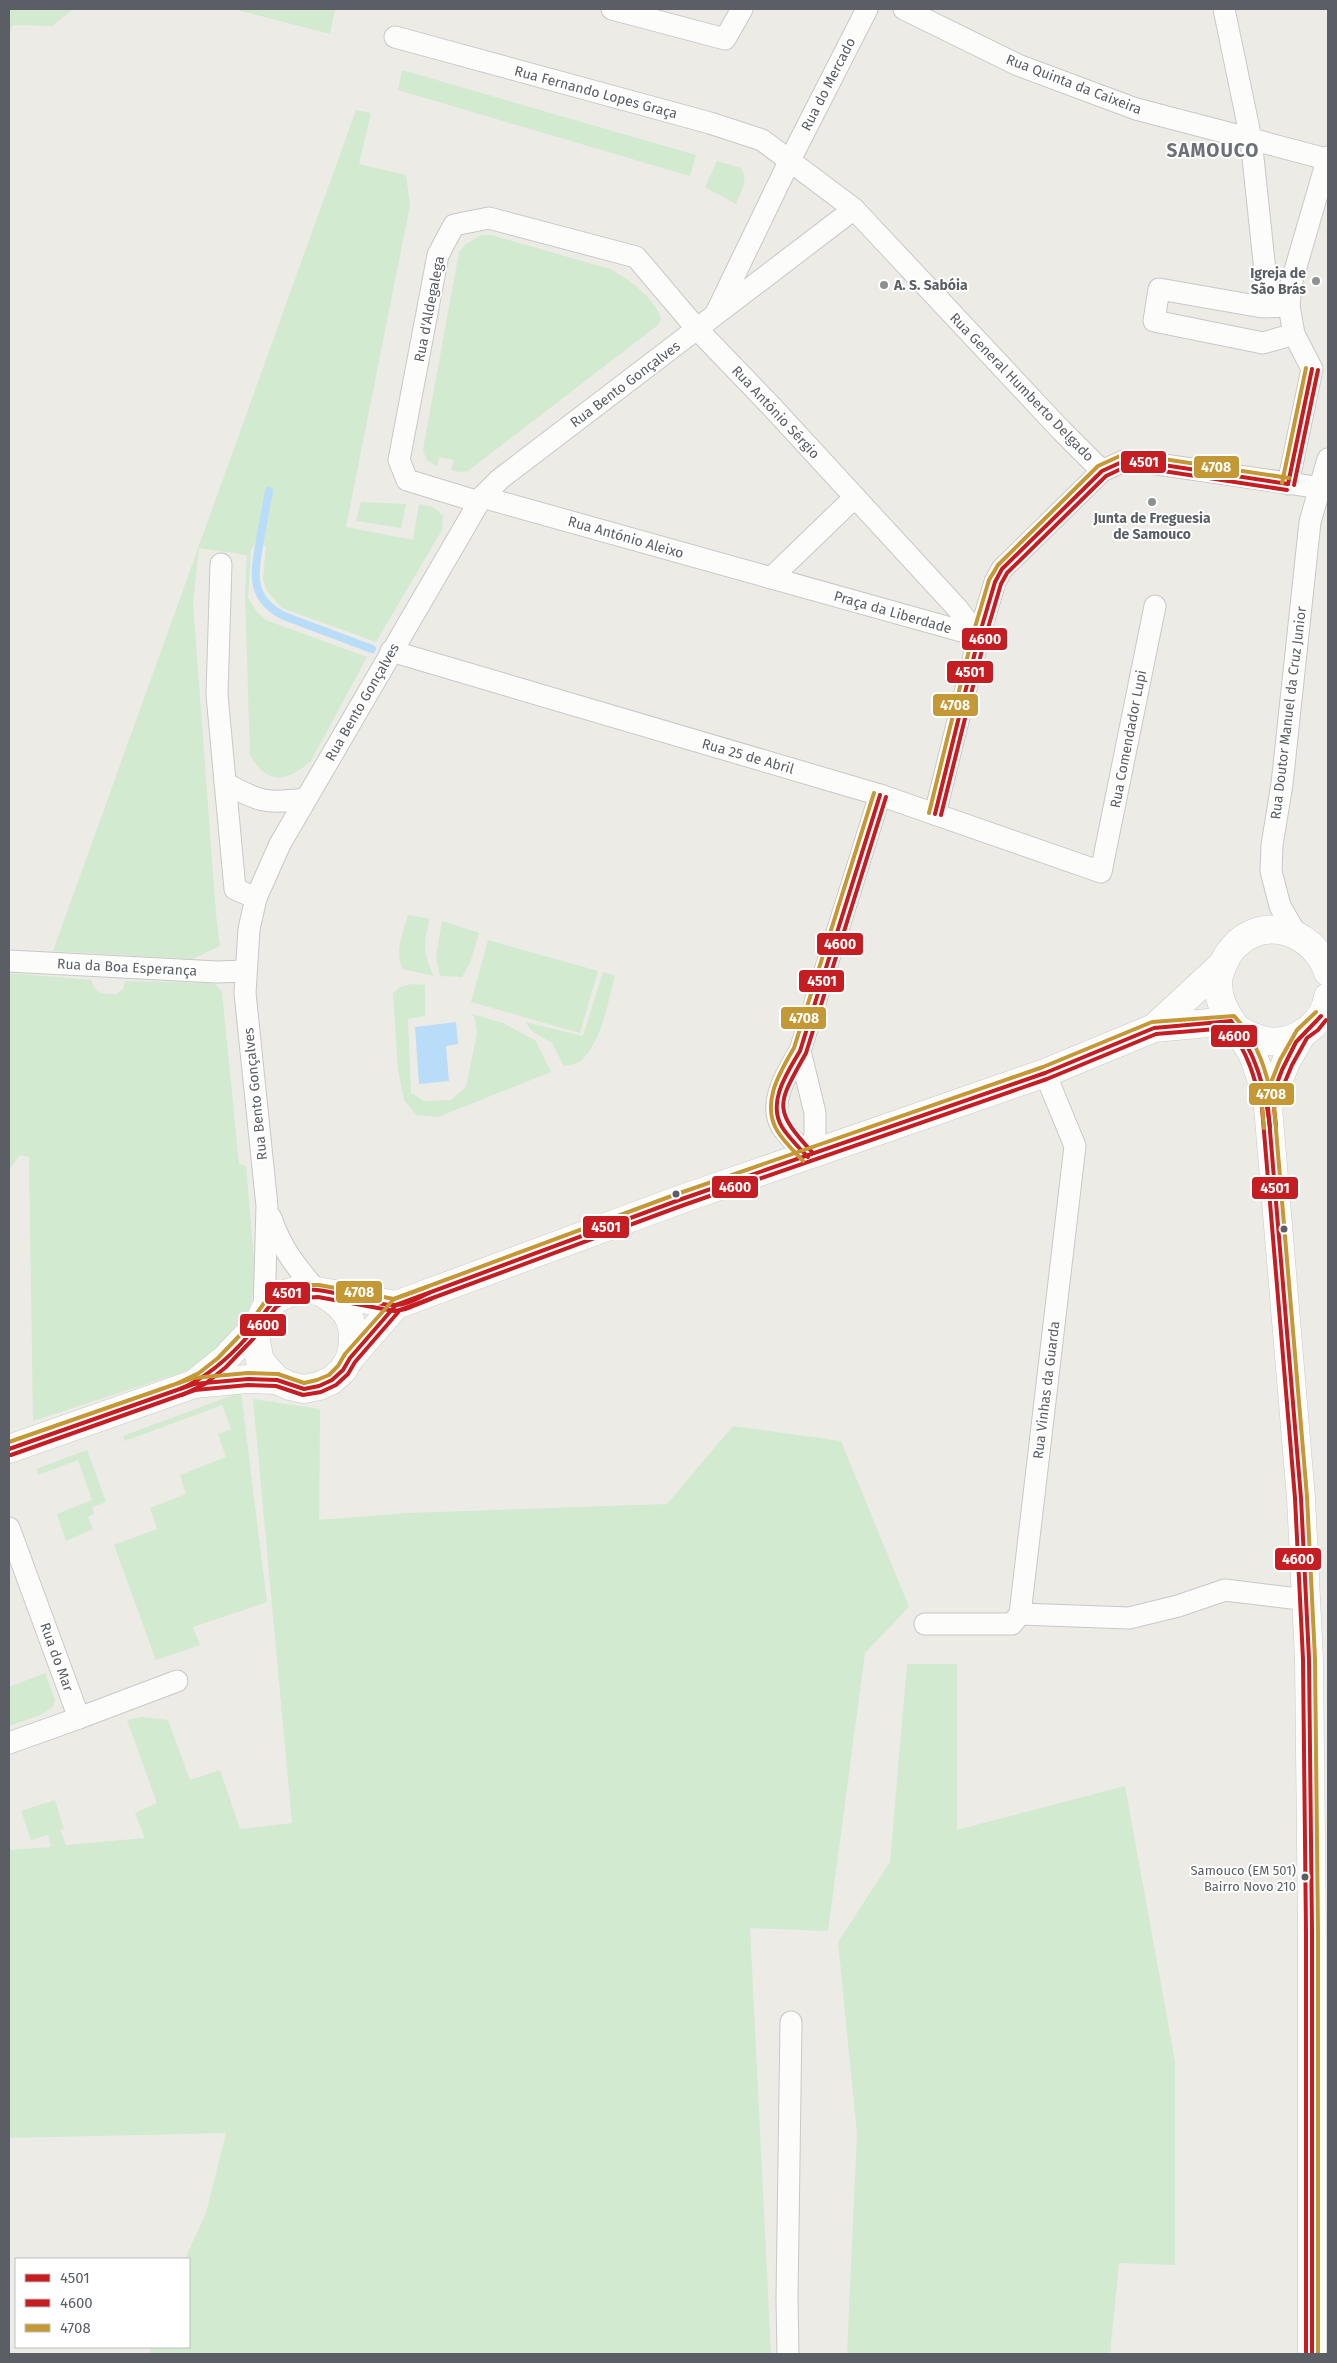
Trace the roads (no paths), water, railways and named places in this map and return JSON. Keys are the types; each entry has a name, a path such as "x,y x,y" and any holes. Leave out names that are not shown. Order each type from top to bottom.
{"main road":[{"path":"1154,1028 1222,964 1232,949 1245,938 1261,931 1279,930 1313,945 1324,959 1328,972"},
{"path":"1222,964 1218,979 1223,1009 1253,1055 1268,1107 1299,1478 1306,1600 1311,1886 1312,2354"},
{"path":"9,1450 194,1384 248,1379 276,1380 304,1389 319,1386 337,1375 396,1305 679,1200 808,1157 1045,1073 1154,1028 1235,1025 1254,1038 1270,1042 1286,1040 1302,1034 1313,1026 1326,1009"},
{"path":"1268,1107 1286,1062 1302,1034"},
{"path":"194,1384 224,1360 261,1318 274,1300 288,1293 302,1289 396,1305"},
{"path":"321,1292 337,1302 350,1320 354,1343 350,1358"},
{"path":"261,1318 255,1337 260,1361 276,1380"}],"street":[{"path":"612,9 725,39 742,9"},
{"name":"Rua do Mercado","path":"790,160 867,9"},
{"name":"Rua Quinta da Caixeira","path":"904,9 1018,65 1136,109 1327,158"},
{"path":"1224,9 1251,139 1267,290 1289,306"},
{"name":"Rua Fernando Lopes Graça","path":"395,37 710,123 762,140 790,160"},
{"path":"1288,484 1320,371 1294,334 1289,306 1291,284 1327,158"},
{"name":"Rua General Humberto Delgado","path":"790,160 854,209 1060,429 1102,471"},
{"name":"Rua Bento Gonçalves","path":"714,316 790,160"},
{"name":"Rua Bento Gonçalves","path":"267,1206 245,993 248,928 256,898 280,844 480,499 500,479 854,209"},
{"name":"Rua d'Aldegalega","path":"480,499 407,480 399,460 438,255 454,224 489,218 636,258 697,329"},
{"path":"1289,306 1262,307 1159,288 1154,321 1263,343 1294,334"},
{"name":"Rua António Sérgio","path":"697,329 854,496"},
{"name":"Rua Doutor Manuel da Cruz Junior","path":"1313,945 1280,906 1272,871 1272,845 1282,784 1310,522 1324,488 1328,459"},
{"path":"935,814 979,636 995,582 1002,569 1102,471 1124,461 1137,461 1324,488"},
{"path":"771,578 854,496"},
{"name":"Praça da Liberdade","path":"854,496 957,608 979,636"},
{"name":"Rua António Aleixo","path":"480,499 771,578"},
{"path":"221,564 218,695 235,890 256,898"},
{"name":"Praça da Liberdade","path":"771,578 979,636"},
{"name":"Rua Comendador Lupi","path":"1101,872 1155,606"},
{"name":"Rua 25 de Abril","path":"391,651 880,795 1101,872"},
{"path":"226,783 254,799 279,802 306,799"},
{"path":"808,1157 781,1126 778,1108 780,1091 786,1073 800,1051 880,795"},
{"name":"Rua da Boa Esperança","path":"9,961 217,972 246,971"},
{"path":"800,1051 815,1113 815,1135 808,1157"},
{"name":"Rua Vinhas da Guarda","path":"1020,1614 1075,1146 1045,1073"},
{"path":"267,1206 278,1239 290,1259 321,1292"},
{"path":"261,1318 267,1206"},
{"name":"Rua do Mar","path":"9,1528 79,1718"},
{"path":"925,1624 1012,1624 1020,1614 1129,1618 1178,1606 1225,1590 1306,1600"},
{"path":"9,1743 177,1681"},
{"path":"788,2354 786,2299 791,2022"}],"water":[{"path":"456,1022 458,1044 446,1046 449,1081 419,1084 415,1027"}],"waterway":[{"path":"269,491 256,564 259,593 273,609 284,616 372,649"}],"place":[{"name":"Igreja de São Brás","path":"1316,281"},
{"name":"A. S. Sabóia","path":"884,285"},
{"name":"Junta de Freguesia de Samouco","path":"1152,502"},
{"name":"Samouco (EM 501) Bairro Novo 210","path":"1305,1877"}],"district":[{"name":"SAMOUCO","path":"1213,150"}]}
